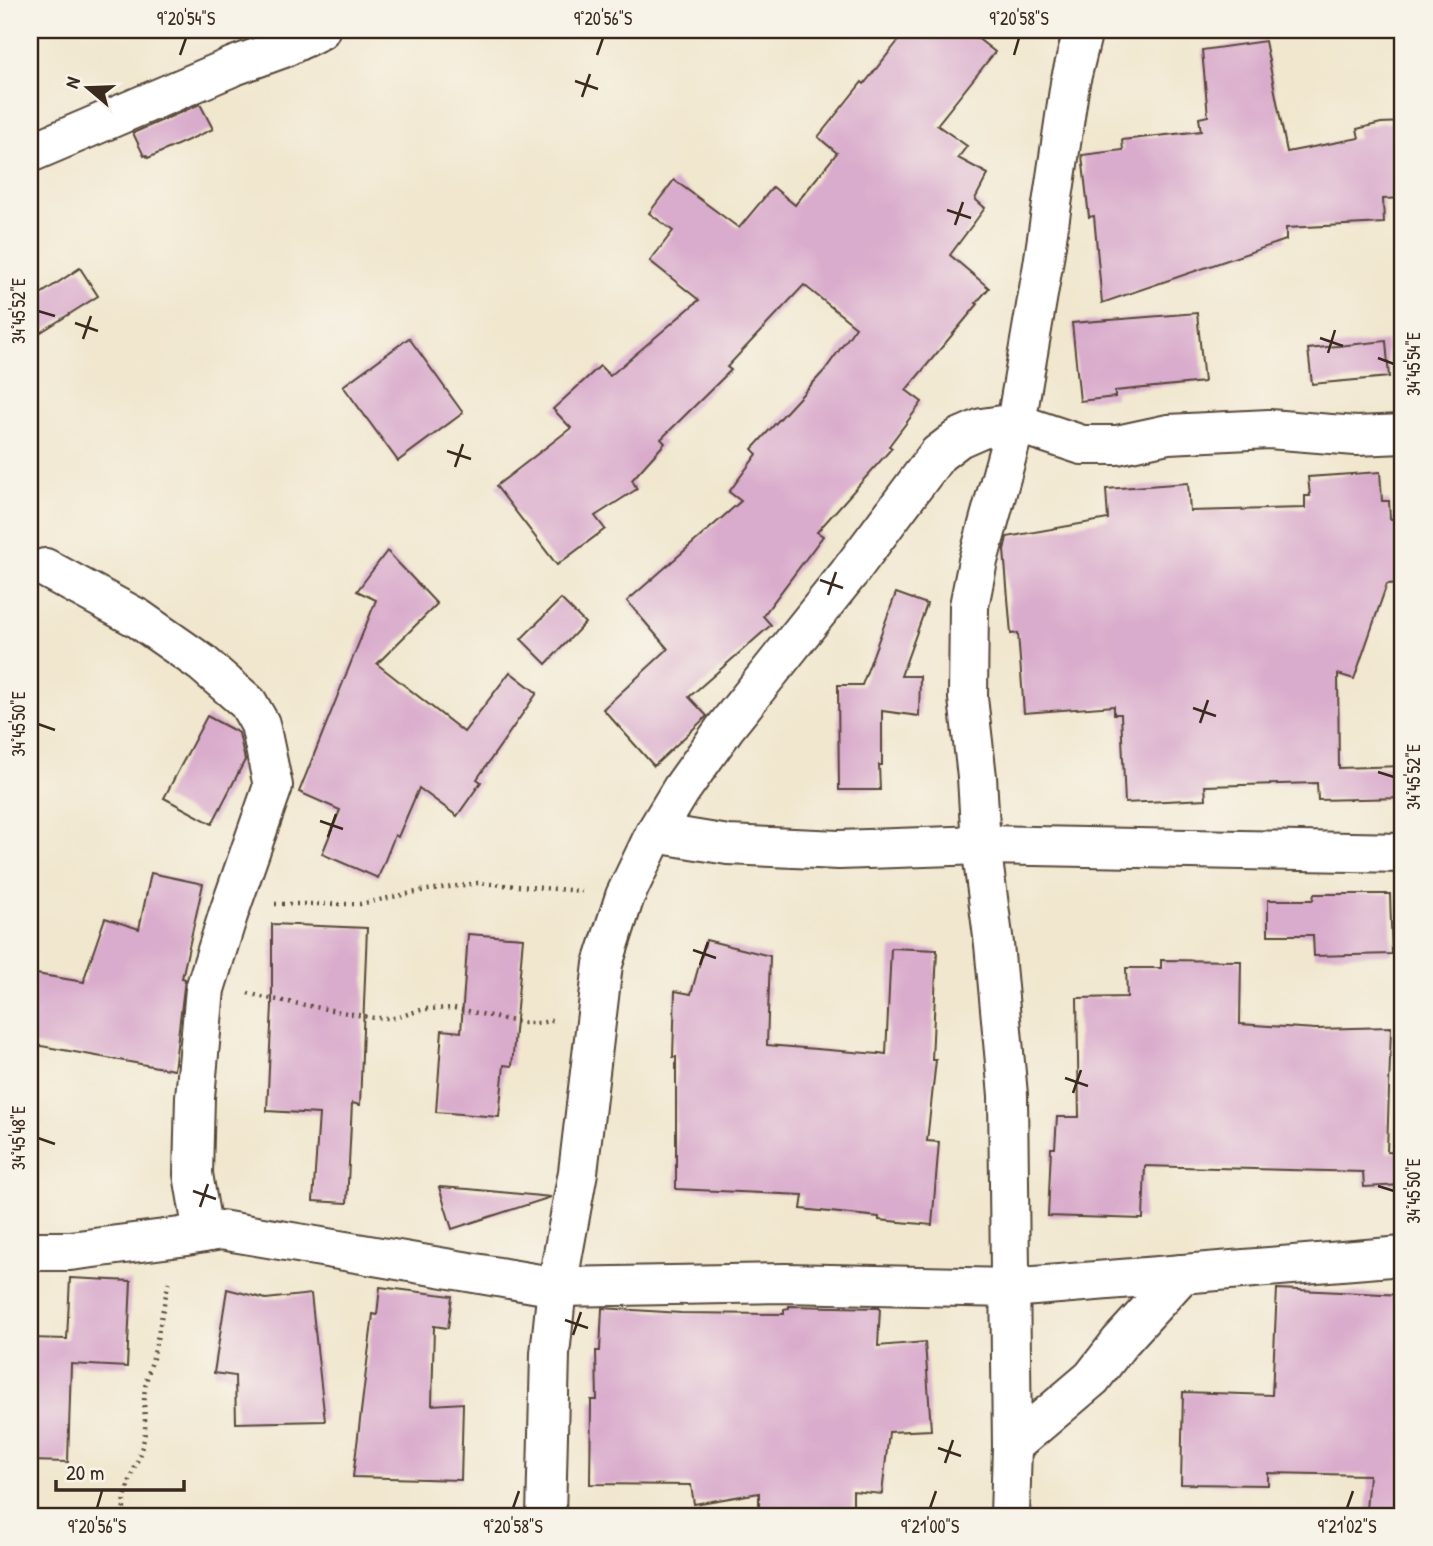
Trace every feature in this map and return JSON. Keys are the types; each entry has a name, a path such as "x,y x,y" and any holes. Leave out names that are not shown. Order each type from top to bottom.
{"street":[{"path":"30,153 234,66 281,49 320,30"},
{"path":"1010,1516 1012,1446 1008,1095 968,698 969,606 978,561 1016,423 1070,83 1083,30"},
{"path":"546,1516 550,1354 557,1287 578,1172 603,964 625,896 655,833 681,790 725,728 849,573 937,454 959,438 982,428 1016,423 1082,445 1117,445 1168,434 1269,429 1356,436 1403,434"},
{"path":"45,568 139,620 202,663 248,704 260,724 273,786 205,989 197,1084 192,1235"},
{"path":"655,833 728,845 839,850 981,845 1403,853"},
{"path":"30,1251 70,1251 221,1230 557,1287 785,1283 1010,1288 1403,1256"},
{"path":"1012,1446 1092,1378 1120,1342 1182,1274"}],"path":[{"path":"228,915 278,903 360,904 421,891 478,883 625,896"},
{"path":"209,975 236,990 262,997 374,1018 395,1017 424,1009 454,1007 522,1023 540,1023 597,1010"},
{"path":"124,1516 129,1482 143,1443 145,1387 192,1235"}],"building":[{"path":"907,30 967,30 995,52 937,125 967,146 958,158 988,174 975,199 985,208 950,255 989,288 906,390 922,402 889,446 892,448 817,532 823,536 763,616 771,625 689,697 707,716 654,766 603,709 668,649 627,601 741,501 729,492 757,454 752,449 824,371 856,327 804,285 727,367 731,370 661,439 665,443 632,480 637,489 595,516 605,529 557,565 496,486 571,428 553,409 600,366 610,376 699,300 650,261 673,231 649,213 674,180 739,228 773,187 795,205 837,153 818,137"},
{"path":"1265,41 1287,152 1359,138 1357,129 1381,123 1403,122 1403,198 1383,199 1384,223 1286,228 1286,240 1102,303 1094,216 1089,217 1082,155 1123,150 1122,140 1201,131 1199,118 1208,116 1202,50"},
{"path":"200,104 213,129 148,158 144,156 133,133"},
{"path":"80,268 98,296 30,339 30,301"},
{"path":"1197,313 1204,382 1115,391 1115,397 1080,401 1072,323"},
{"path":"409,338 463,413 398,461 343,386"},
{"path":"1386,341 1389,377 1312,384 1308,349"},
{"path":"1380,472 1382,501 1389,501 1390,519 1403,518 1403,583 1387,584 1354,679 1338,674 1339,768 1403,766 1403,798 1318,800 1317,783 1205,786 1206,799 1125,803 1121,714 1114,714 1114,706 1024,713 1018,633 1011,634 1004,550 1007,537 1108,519 1106,489 1188,483 1190,511 1305,508 1305,496 1310,496 1308,477"},
{"path":"387,551 437,604 377,664 464,732 510,672 537,693 477,779 481,782 457,816 419,788 398,837 395,835 378,878 322,854 340,810 299,792 376,600 357,591"},
{"path":"896,593 927,604 901,676 920,676 919,716 882,711 880,790 839,790 838,685 862,685"},
{"path":"561,599 585,623 546,664 521,639"},
{"path":"207,716 239,733 245,760 212,824 164,798"},
{"path":"151,873 203,884 182,978 185,979 174,1070 30,1044 30,973 84,982 105,918 139,929"},
{"path":"1314,894 1390,894 1392,954 1314,956 1313,935 1268,935 1268,900 1313,900"},
{"path":"272,924 367,928 360,1105 352,1103 347,1203 313,1201 319,1114 267,1111 272,1005"},
{"path":"468,934 523,938 512,1066 504,1065 499,1117 436,1112 442,1030 461,1032"},
{"path":"706,940 770,956 767,1045 878,1054 886,1054 891,948 937,950 932,1060 936,1060 927,1141 939,1142 932,1225 801,1209 803,1195 676,1189 676,1057 673,1057 675,991 691,994"},
{"path":"1161,960 1241,961 1240,1024 1316,1029 1391,1027 1387,1152 1403,1153 1403,1185 1364,1187 1363,1172 1145,1166 1143,1219 1048,1216 1051,1148 1055,1148 1057,1117 1079,1117 1077,998 1127,997 1126,968 1161,968"},
{"path":"439,1187 468,1189 551,1197 452,1229"},
{"path":"70,1278 131,1281 127,1367 71,1364 68,1462 30,1461 30,1338 67,1339"},
{"path":"380,1287 452,1296 448,1328 434,1326 432,1405 463,1403 461,1480 353,1477 373,1314 377,1315"},
{"path":"227,1289 266,1299 311,1294 325,1421 236,1423 235,1376 214,1373"},
{"path":"1277,1289 1403,1295 1403,1513 1366,1510 1369,1475 1268,1473 1268,1485 1181,1484 1183,1392 1272,1395"},
{"path":"789,1306 880,1308 878,1346 925,1342 931,1430 889,1432 882,1494 853,1491 853,1516 759,1516 759,1493 694,1504 691,1485 590,1484 591,1400 597,1400 596,1351 600,1351 602,1308 681,1313 784,1314 784,1309"}]}
